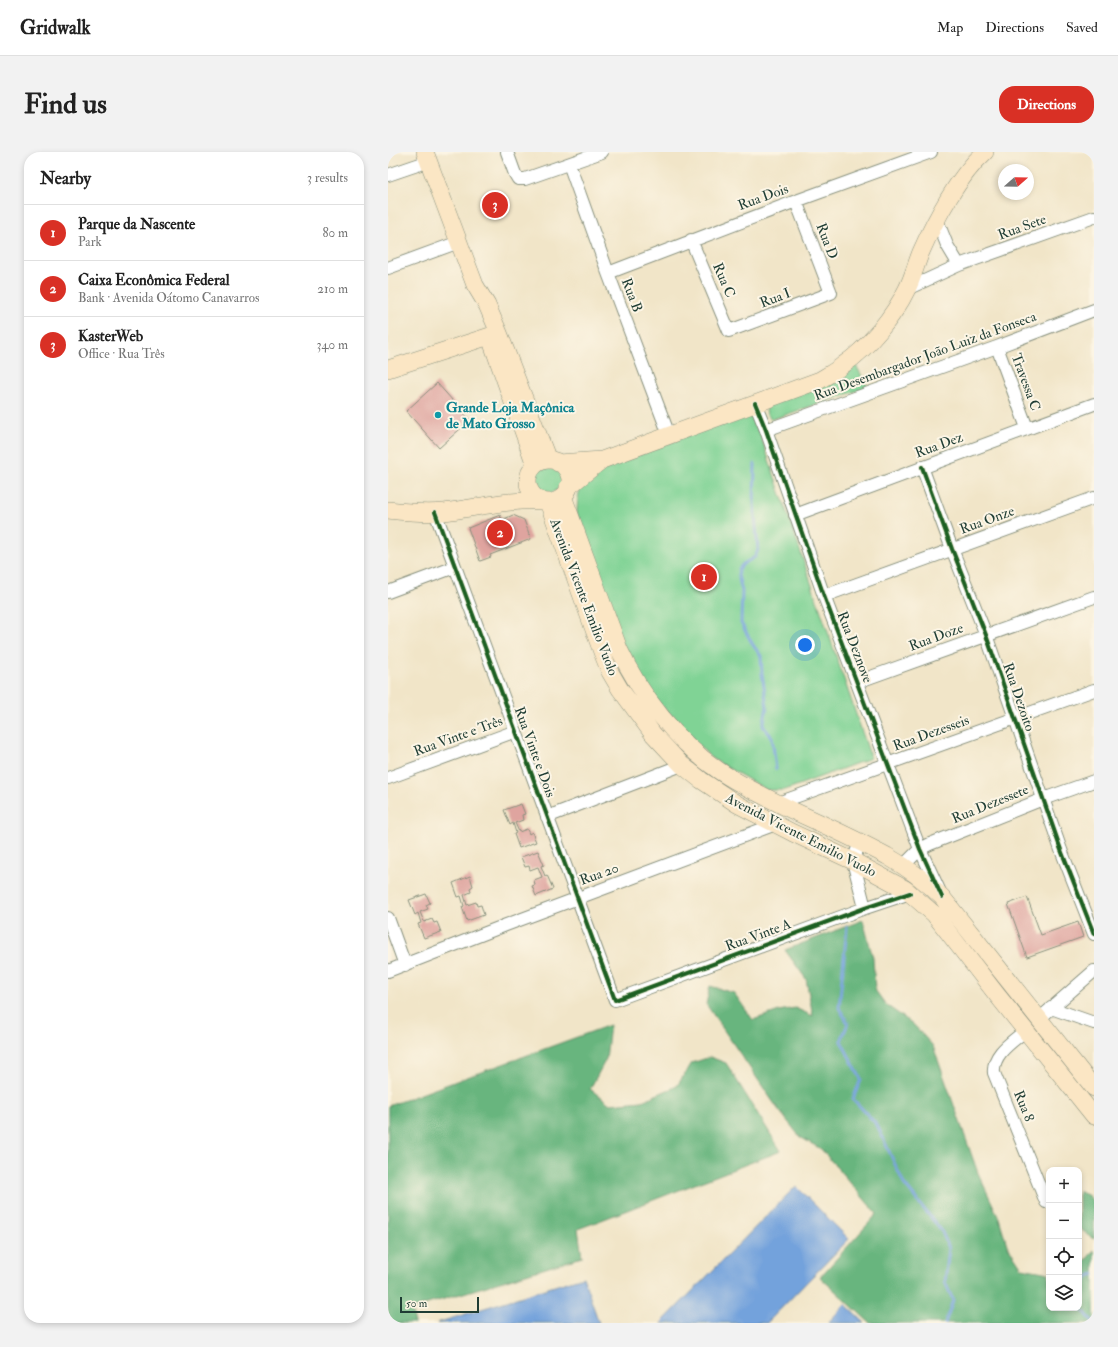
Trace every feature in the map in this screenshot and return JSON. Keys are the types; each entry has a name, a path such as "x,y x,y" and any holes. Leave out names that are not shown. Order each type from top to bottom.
{"main road":[{"path":"555,496 532,493 528,482 529,476 547,463 602,460 820,380 844,365 862,350 883,327 907,289 922,250 936,220 958,183 985,152"},
{"path":"427,157 475,285 487,305 494,334 547,463"},
{"path":"388,369 494,334"},
{"path":"388,510 435,512 555,496 602,460"},
{"path":"547,463 564,467 568,473 569,480 555,496"},
{"name":"Avenida Vicente Emilio Vuolo","path":"555,496 602,652 610,672 620,689 653,734 682,764 701,780 737,804 853,861 910,893 934,914 1025,1031 1094,1116"},
{"name":"Avenida Vicente Emilio Vuolo","path":"555,496 628,669 640,690 658,713 688,746 718,770 751,790 860,842 904,865 928,882 1045,1014 1094,1088"}],"street":[{"path":"507,152 518,179 525,180 602,152"},
{"name":"Rua Dois","path":"608,273 691,240 931,152"},
{"path":"388,175 427,157"},
{"name":"Rua B","path":"569,164 669,436"},
{"name":"Rua D","path":"796,201 831,293"},
{"name":"Rua Sete","path":"907,289 959,265 1094,217"},
{"path":"936,220 947,245 959,265"},
{"name":"Rua C","path":"691,240 729,331"},
{"path":"388,268 459,242"},
{"name":"Rua I","path":"729,331 831,293"},
{"name":"Rua Desembargador João Luiz da Fonseca","path":"766,430 997,347 1094,310"},
{"name":"Travessa C","path":"997,347 1027,428"},
{"name":"Rua Deznove","path":"755,403 766,430 824,596 920,849 942,897"},
{"name":"Rua Dez","path":"795,515 922,466 1094,404"},
{"name":"Rua Dezoito","path":"922,466 952,549 986,635 1014,719 1061,850 1094,934"},
{"name":"Rua Onze","path":"824,596 1094,498"},
{"name":"Rua Vinte e Dois","path":"435,512 615,1000"},
{"path":"388,592 455,567"},
{"name":"Rua Doze","path":"857,682 1094,596"},
{"name":"Rua Dezesseis","path":"778,803 1094,690"},
{"name":"Rua Vinte e Três","path":"388,778 516,731"},
{"path":"547,817 682,764"},
{"name":"Rua Dezessete","path":"904,865 920,849 1043,799 1094,781"},
{"name":"Rua 20","path":"388,972 578,898 776,824"},
{"path":"860,842 853,861 865,908"},
{"name":"Rua Vinte A","path":"615,1000 865,908 910,893"},
{"path":"388,918 405,965"},
{"path":"1045,1014 1094,970"},
{"path":"1045,1014 1094,1023"},
{"name":"Rua 8","path":"1025,1031 997,1056 993,1066 994,1073 1046,1202"}],"green space":[{"path":"854,362 868,387 773,419 767,415 767,405"},
{"path":"749,411 755,419 871,758 785,790 767,790 711,758 644,687 620,640 577,513 580,490 597,472"},
{"path":"540,463 562,469 562,485 552,493 539,491 535,487 532,473"},
{"path":"863,920 873,958 875,990 886,1005 913,1024 933,1046 978,1173 999,1218 1007,1245 1022,1268 1046,1272 1046,1311 1082,1311 1082,1262 1086,1260 1094,1250 1094,1323 870,1323 820,1277 877,1214 821,1149 800,1137 778,1109 706,1004 710,986 734,993 753,1020 779,1011 795,1008 813,1016 806,979 785,950"},
{"path":"610,1025 606,1059 590,1089 610,1104 642,1101 677,1086 692,1063 710,1057 726,1063 781,1151 578,1229 582,1257 411,1309 415,1323 388,1323 388,1106"},
{"path":"1082,1192 1089,1196 1094,1203 1094,1239 1082,1230"}],"water":[{"path":"796,1186 849,1239 767,1323 661,1323"},
{"path":"583,1277 599,1323 437,1323"},
{"path":"845,1304 865,1323 828,1323"}],"building":[{"name":"Grande Loja Maçônica de Mato Grosso","path":"437,383 470,420 439,448 406,411"},
{"path":"500,515 502,520 513,515 524,520 531,539 490,555 491,557 480,561 468,528"},
{"path":"521,804 525,814 522,815 523,820 515,823 519,832 527,829 529,834 532,832 536,842 519,848 514,834 516,833 513,823 510,825 504,810"},
{"path":"538,851 544,865 541,866 553,889 536,896 532,886 535,885 534,880 542,877 538,867 530,870 529,866 525,867 521,857"},
{"path":"470,876 473,886 470,888 471,892 464,895 467,905 476,902 477,906 481,905 484,915 467,921 462,907 464,906 461,896 458,897 453,883"},
{"path":"426,894 430,903 426,905 428,909 420,912 424,922 432,919 434,923 437,922 441,932 424,938 418,924 421,923 418,913 415,915 409,900"},
{"path":"1027,897 1041,935 1078,922 1083,937 1027,957 1008,904"}],"waterway":[{"path":"755,464 754,504 758,550 755,557 743,564 739,569 738,575 742,591 741,623 761,656 767,707 763,726 772,737 776,769"},
{"path":"847,927 839,1008 848,1023 841,1041 861,1079 853,1099 877,1125 904,1184 941,1230 949,1248 945,1282 953,1300 945,1323"},
{"path":"1082,1285 1089,1276 1094,1274"},
{"path":"1082,1309 1094,1323"}],"cycle path":[{"path":"755,403 766,430 824,596 920,849 942,897"},
{"path":"922,467 986,635 1061,850 1094,934"},
{"path":"435,512 615,1000 865,908 910,893"}],"place":[{"name":"KasterWeb","path":"495,205"},
{"name":"Grande Loja Maçônica de Mato Grosso","path":"438,415"},
{"name":"Caixa Econômica Federal","path":"500,533"},
{"name":"Parque da Nascente","path":"704,577"}]}
